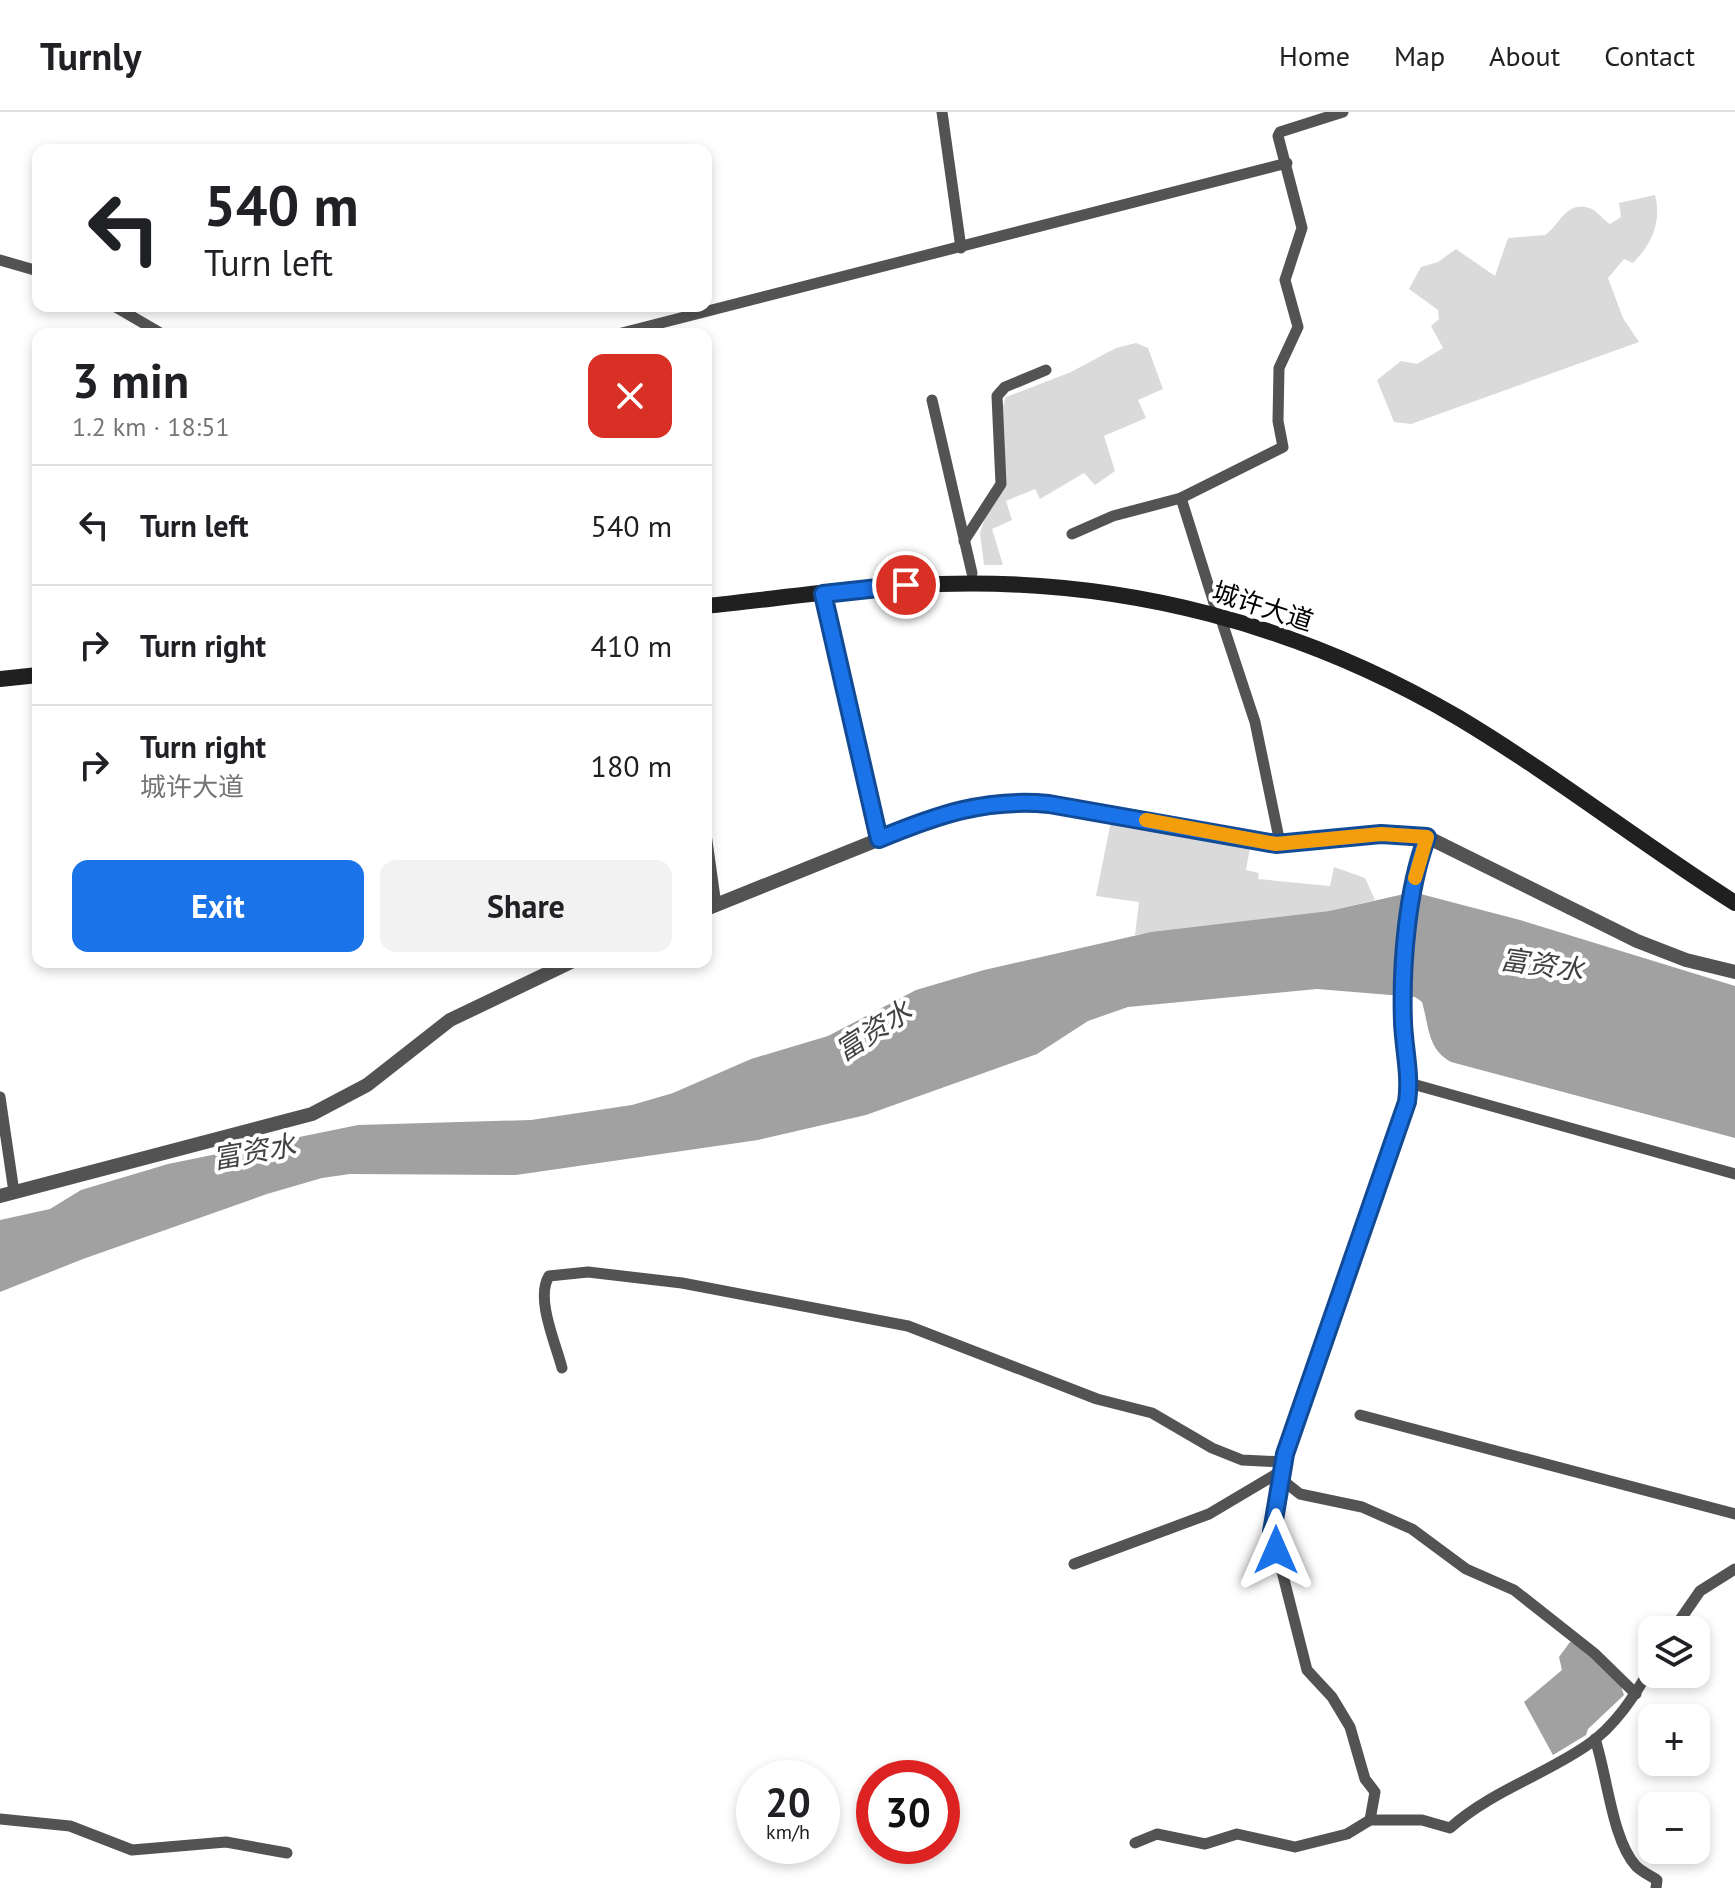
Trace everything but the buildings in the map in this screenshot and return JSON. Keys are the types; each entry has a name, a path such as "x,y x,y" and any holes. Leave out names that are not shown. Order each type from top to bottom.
{"main road":[{"name":"城许大道","path":"712,594 906,574 972,573 1105,581 1314,635 1432,690 1528,749 1735,890"},
{"name":"城许大道","path":"712,605 944,584 1041,586 1217,610 1332,654 1427,700 1501,744 1735,903"},
{"path":"0,668 32,665"},
{"path":"0,679 32,676"}],"street":[{"path":"942,112 961,248"},
{"path":"1072,534 1113,516 1181,498 1283,447 1278,421 1279,368 1298,327 1285,280 1302,228 1280,132 1343,112"},
{"path":"712,312 1287,163"},
{"path":"0,260 32,269"},
{"path":"124,312 152,328"},
{"path":"649,328 711,312"},
{"path":"964,541 1001,484 997,396 1005,387 1046,370"},
{"path":"932,400 972,573"},
{"path":"1181,498 1255,722 1280,843"},
{"path":"823,594 879,839"},
{"path":"712,907 952,810 1011,802 1049,804 1280,843 1381,834 1427,837 1637,941 1686,960 1735,972"},
{"path":"1370,1820 1375,1792 1365,1779 1350,1727 1332,1697 1307,1670 1272,1532 1283,1470 1401,1123 1409,1083 1403,999 1412,890 1427,837"},
{"path":"0,1097 7,1194 312,1114 367,1085 450,1020 558,968"},
{"path":"1409,1083 1735,1174"},
{"path":"562,1368 545,1301 544,1286 549,1276 588,1272 682,1283 908,1326 1097,1399 1152,1413 1212,1448 1242,1460 1283,1470 1300,1494 1362,1507 1412,1529 1466,1569 1514,1590 1594,1653 1636,1694"},
{"path":"1360,1415 1735,1514"},
{"path":"1074,1564 1209,1514 1283,1470"},
{"path":"1683,1616 1700,1591 1735,1569"},
{"path":"1135,1843 1157,1834 1205,1844 1237,1834 1295,1847 1347,1834 1370,1820 1422,1820 1450,1828 1477,1805 1595,1739 1639,1688"},
{"path":"1595,1739 1615,1817 1631,1858 1637,1868 1657,1880 1656,1888"},
{"path":"0,1819 78,1828 132,1850 226,1842 287,1853"}],"shaded area":[{"path":"1655,195 1656,223 1650,240 1633,263 1624,259 1608,278 1623,318 1639,342 1411,424 1394,422 1377,380 1401,361 1417,364 1443,348 1431,326 1439,319 1438,310 1409,289 1421,267 1438,262 1456,249 1495,276 1508,238 1545,235 1568,211 1581,207 1592,209 1610,224 1621,217 1619,203"},
{"path":"1136,343 1148,348 1163,389 1138,400 1146,418 1104,436 1115,471 1095,485 1084,473 1040,499 1035,489 1006,501 1012,520 992,529 1003,565 984,565 980,533 985,518 1001,493 1001,412 1006,397 1071,372 1116,348"},
{"path":"1111,821 1250,848 1246,870 1259,873 1258,879 1330,886 1334,867 1365,878 1375,900 1329,911 1135,935 1139,902 1096,896"}],"water":[{"name":"富资水","path":"1413,892 1520,920 1735,986 1735,1138 1451,1062 1433,1043 1422,1002 1415,997 1317,989 1128,1007 1088,1021 1037,1054 866,1115 758,1140 516,1175 350,1174 322,1178 267,1194 83,1259 0,1292 0,1220 50,1209 81,1190 168,1164 358,1125 531,1120 632,1105 673,1093 751,1059 828,1036 916,990 984,970 1151,932 1329,911"},
{"path":"1570,1642 1576,1643 1621,1686 1624,1695 1588,1729 1586,1735 1553,1755 1524,1702 1562,1670 1559,1657"}],"slow traffic":[{"path":"1146,820 1276,844 1381,834 1427,837 1415,878"}],"route":[{"path":"906,585 823,594 879,839 952,810 982,803 1011,802 1049,804 1276,844 1381,834 1427,837 1412,890 1403,999 1409,1072 1407,1102 1285,1454 1273,1521 1276,1550"}]}
